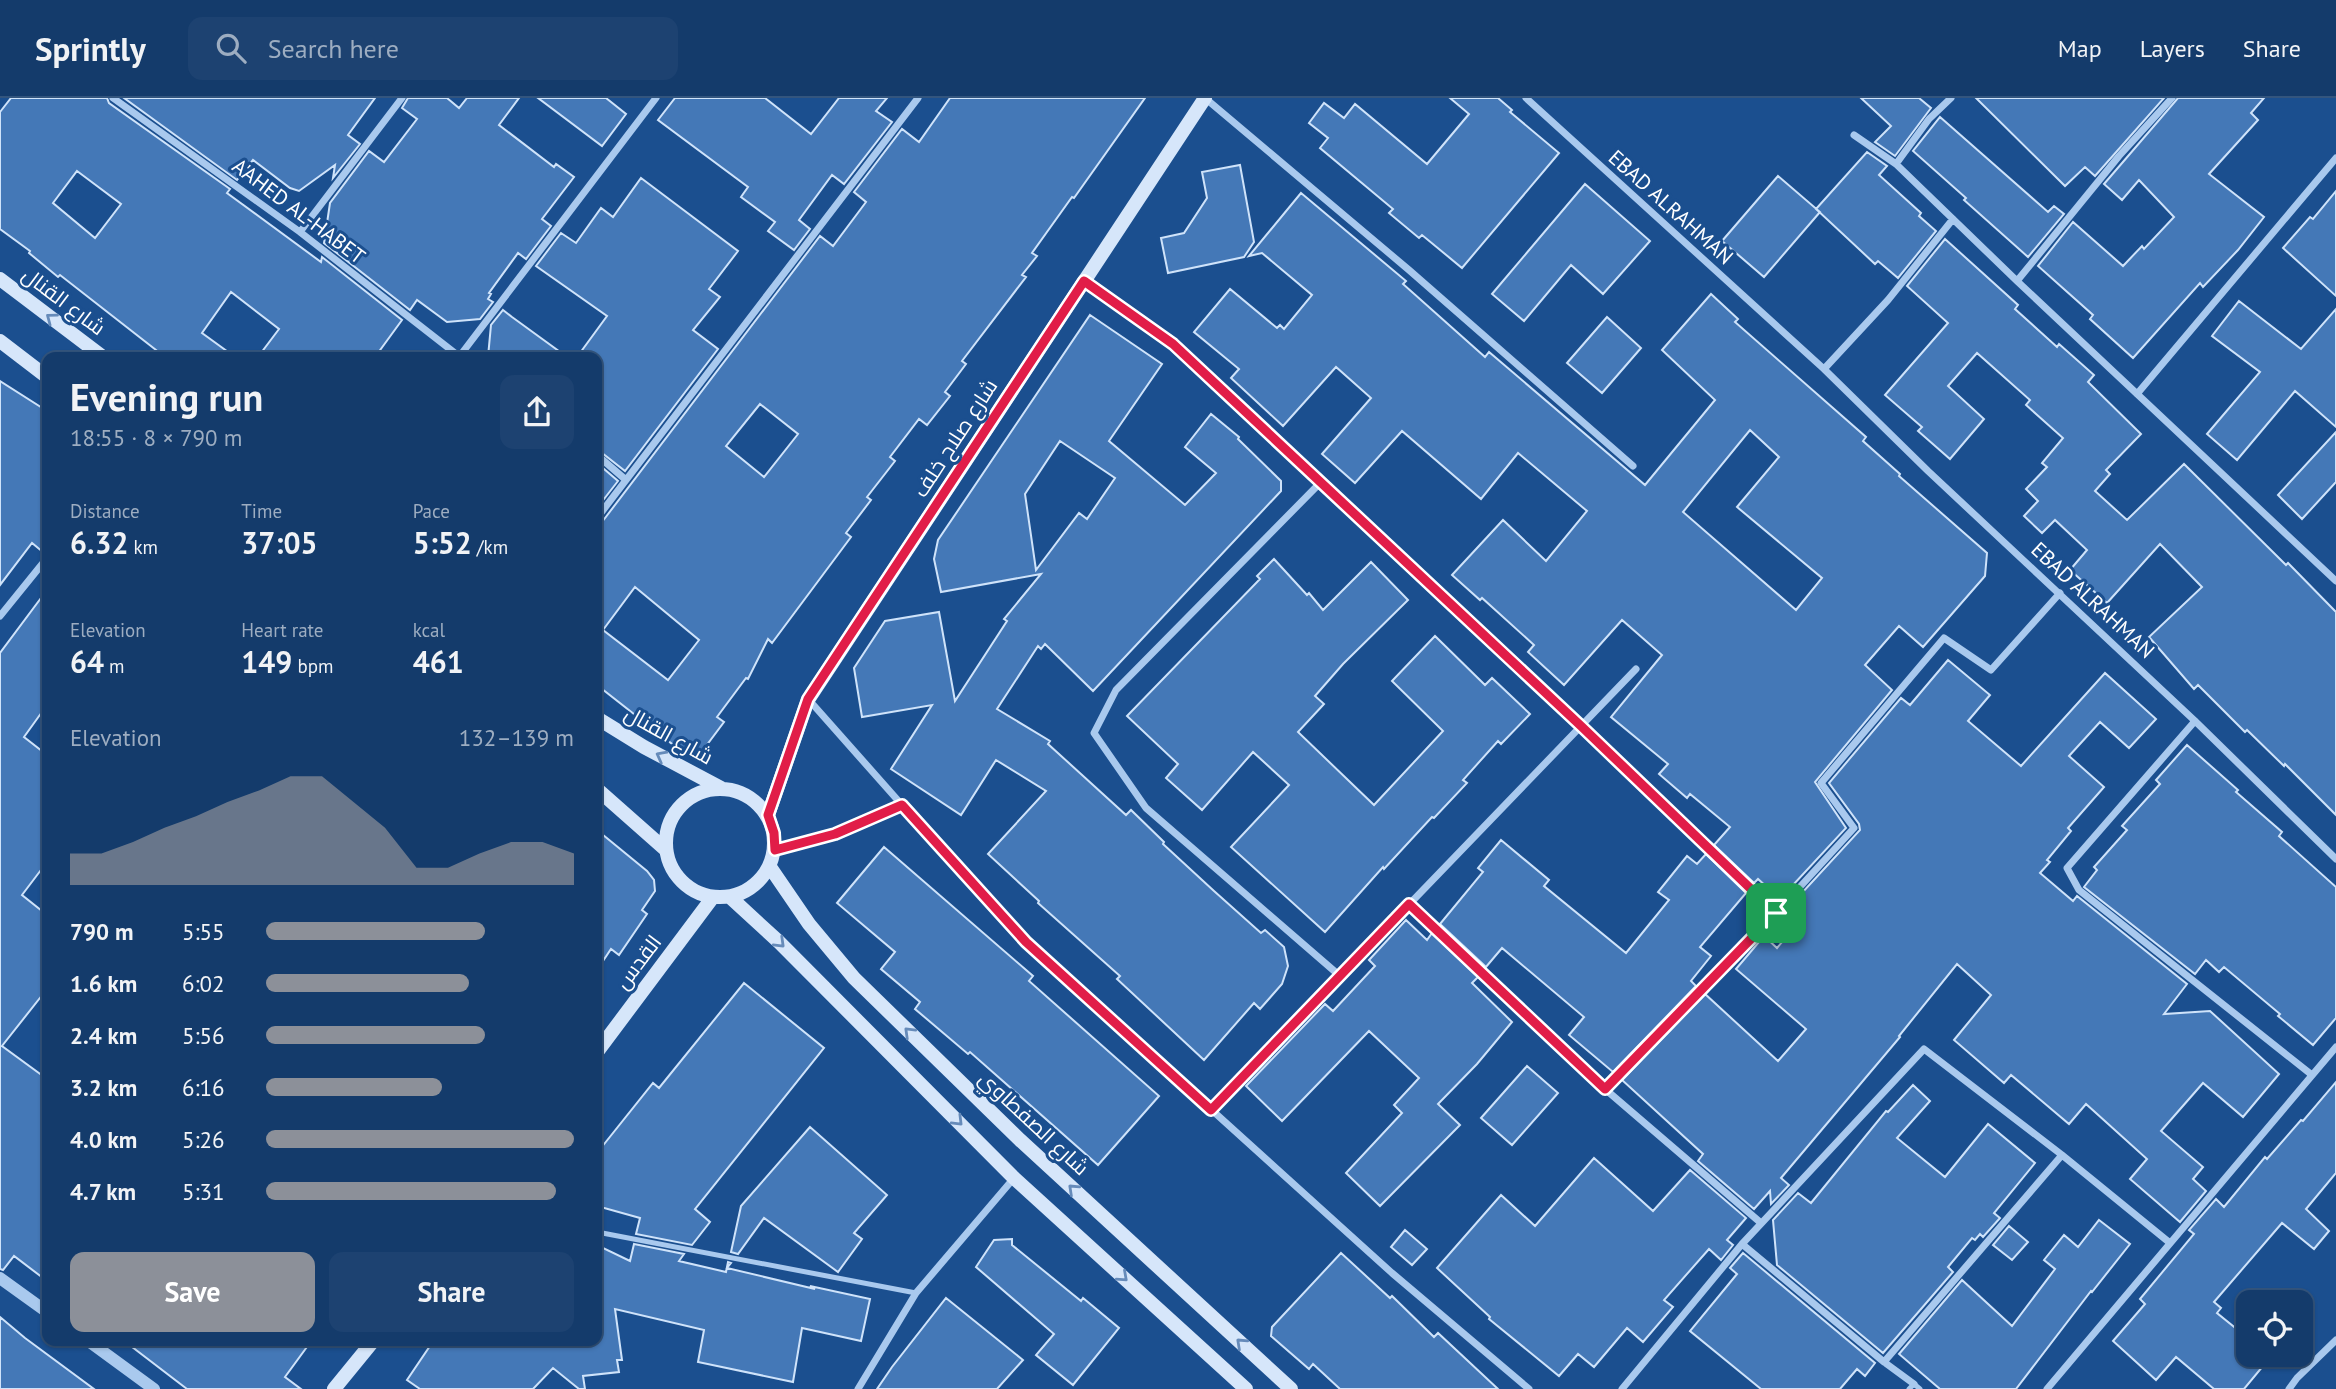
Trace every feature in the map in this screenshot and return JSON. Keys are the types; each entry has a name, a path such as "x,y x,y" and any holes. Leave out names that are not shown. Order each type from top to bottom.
{"main road":[{"name":"شارع صلاح خلف","path":"768,815 808,699 1205,98"},
{"name":"شارع القنال","path":"0,279 96,352"},
{"path":"0,341 42,373"},
{"name":"شارع القنال","path":"602,721 721,788"},
{"path":"721,788 739,791 755,801 768,815 774,833 775,850 770,867 760,881 746,891 730,897 713,897 696,892 682,882 672,868 666,850 667,831 674,814 686,800 702,791 721,788"},
{"path":"602,793 666,850"},
{"name":"شارع الصفطاوي","path":"770,867 809,924 854,978 1020,1140 1291,1389"},
{"name":"القدس","path":"602,1045 713,897"},
{"path":"730,897 779,942 1014,1178 1246,1389"},
{"path":"334,1389 369,1346"}],"street":[{"name":"A'AHED AL-HABET","path":"113,98 300,232 454,352"},
{"path":"300,232 402,98"},
{"path":"464,352 656,98"},
{"path":"602,511 918,98"},
{"path":"1205,98 1399,261 1633,466"},
{"name":"EBAD ALRAHMAN","path":"1526,98 1824,369 1928,471 2195,721 2336,859"},
{"path":"1896,164 1929,119 1951,98"},
{"path":"2017,281 2119,156 2172,98"},
{"path":"1854,135 1896,164 2336,581"},
{"path":"2137,394 2336,158"},
{"path":"1824,369 1888,300 1953,219"},
{"path":"1084,281 1173,344 1581,726 1776,913"},
{"path":"602,459 626,480"},
{"path":"1321,482 1116,690 1094,733 1146,808 1340,976"},
{"path":"0,616 42,564"},
{"path":"1605,1089 1776,913 1854,828 1821,783 1944,638 1991,670 2060,593"},
{"path":"1211,1110 1636,669"},
{"path":"808,699 1026,942 1392,1273 1529,1389"},
{"path":"2195,721 2067,868 2079,890 2312,1076"},
{"path":"775,850 835,834 902,805"},
{"path":"1409,904 1605,1089 1761,1223"},
{"path":"2047,1389 2336,1048"},
{"path":"1622,1389 1742,1244 1924,1049 2062,1155 2170,1243"},
{"path":"1884,1362 2062,1155"},
{"path":"858,1389 916,1293 1014,1178"},
{"path":"1742,1244 1914,1387"},
{"path":"0,1278 42,1308"},
{"path":"2289,1389 2336,1340"},
{"path":"95,1346 154,1389"}],"lane":[{"path":"602,1233 916,1293"}],"building":[{"path":"11,98 107,98 109,103 230,189 227,193 321,262 322,257 402,320 379,352 262,352 279,329 231,292 202,333 228,352 159,352 60,275 58,277 29,253 30,251 0,229 0,112","holes":["77,171 121,204 95,238 53,203"]},
{"path":"124,98 375,98 348,135 360,144 333,178 335,165 299,191 290,188 253,160 237,180"},
{"path":"408,98 447,98 459,108 467,98 519,98 499,125 554,167 556,164 574,177 542,219 551,226 526,259 518,253 489,293 491,294 488,299 493,302 480,319 447,322 417,300 410,310 324,243 330,203 369,151 384,162 417,119 402,108"},
{"path":"538,98 606,98 626,114 602,146"},
{"path":"675,98 765,98 811,134 839,98 887,98 876,111 892,122 844,184 832,175 799,220 810,229 794,250 768,231 775,222 741,197 748,187 658,120"},
{"path":"950,98 1145,98 1032,253 1037,256 1022,275 1026,277 962,361 966,364 945,392 950,396 927,425 919,419 890,457 895,461 867,497 871,500 846,533 851,537 772,643 768,639 748,679 746,678 717,717 724,722 700,754 676,747 602,689 602,522 820,236 833,246 866,202 854,192 902,129 919,142","holes":["760,404 798,434 764,477 726,446","635,587 699,640 668,680 603,630"]},
{"path":"1450,98 1498,98 1512,110 1510,112 1559,153 1462,268 1422,235 1419,238 1389,213 1393,209 1320,148 1328,138 1309,123 1324,103 1344,118 1355,104 1427,164 1469,114"},
{"path":"1861,98 1919,98 1931,108 1895,156 1875,142 1891,126"},
{"path":"1976,98 2164,98 2095,176 2085,167 2065,186"},
{"path":"2178,98 2264,98 2251,113 2258,120 2209,174 2264,217 2238,250 2203,287 2200,283 2133,358 2090,319 2093,315 2038,266 2073,222 2123,266 2142,246 2144,249 2174,217 2139,180 2122,200 2104,184"},
{"path":"1940,117 2048,212 2054,206 2064,214 2028,257 1913,151"},
{"path":"1867,152 1887,166 1879,175 1921,213 1919,216 1936,231 1898,278 1878,261 1875,264 1816,209"},
{"path":"1240,165 1254,242 1244,257 1168,273 1161,238 1184,233 1207,198 1202,172"},
{"path":"1778,176 1820,212 1764,277 1722,241"},
{"path":"641,178 738,251 709,289 720,297 693,330 718,349 625,471 602,453 602,352 581,352 607,316 536,266 561,233 576,243 601,208 613,217"},
{"path":"1585,184 1650,241 1603,294 1571,265 1524,321 1492,294"},
{"path":"2336,191 2336,296 2283,248 2310,217 2313,219"},
{"path":"1301,193 1406,281 1403,284 1485,357 1489,352 1645,485 1715,400 1662,350 1711,294 1738,319 1735,322 1866,437 1863,441 1900,474 1899,476 1987,553 1985,576 1923,647 1899,626 1865,665 1892,690 1815,782 1846,828 1780,899 1758,879 1754,883 1714,845 1730,827 1690,794 1687,798 1659,774 1668,764 1611,717 1662,655 1622,620 1564,685 1528,652 1534,645 1452,575 1503,520 1546,561 1587,511 1518,453 1481,499 1402,431 1355,483 1322,454 1371,398 1336,367 1283,426 1231,378 1239,369 1194,332 1230,289 1277,328 1280,325 1284,329 1312,295 1262,253 1249,256","holes":["1750,430 1779,457 1737,507 1822,578 1796,610 1683,512"]},
{"path":"1945,239 2018,305 2015,309 2057,347 2059,344 2094,375 2088,382 2141,434 2106,470 2110,474 2095,491 2127,520 2184,464 2336,612 2336,815 2285,764 2284,766 2247,730 2245,732 2198,685 2194,689 2149,637 2202,587 2160,544 2107,603 2070,570 2087,550 2055,520 2042,533 2024,516 2038,501 2026,489 2047,467 2042,463 2063,438 2026,405 2030,400 1977,353 1948,386 1984,419 1950,459 1918,431 1922,427 1885,395 1948,323 1907,286"},
{"path":"2239,301 2301,349 2336,309 2336,427 2295,391 2237,460 2207,434 2260,372 2212,336"},
{"path":"503,310 560,352 488,352 491,325"},
{"path":"1090,315 1162,364 1109,441 1185,505 1216,473 1185,447 1211,414 1239,437 1238,439 1281,481 1281,491 1093,691 1045,644 1041,649 1038,646 997,709 1050,741 1048,744 1126,815 1131,810 1214,891 1261,933 1265,930 1284,947 1288,966 1282,984 1260,1009 1254,1003 1204,1060 1117,979 1120,976 988,854 1046,791 996,760 961,815 891,769 932,705 862,717 854,668 885,621 939,612 955,701 1007,621 1004,619 1041,574 941,592 934,559 938,540","holes":["1060,441 1115,478 1087,519 1079,513 1036,570 1025,494"]},
{"path":"1607,317 1641,348 1602,393 1567,363"},
{"path":"0,381 42,408 42,551 32,543 0,585"},
{"path":"2336,432 2336,482 2302,519 2278,495"},
{"path":"602,467 618,481 602,502"},
{"path":"1274,559 1323,610 1371,562 1408,600 1343,664 1315,696 1324,704 1298,732 1374,805 1443,731 1392,681 1435,636 1485,685 1492,678 1530,714 1501,744 1498,741 1463,780 1467,783 1384,869 1383,867 1325,932 1231,847 1289,785 1253,752 1202,810 1166,778 1178,764 1127,716 1260,579 1257,576"},
{"path":"42,597 42,712 24,737 42,751 42,869 22,895 42,911 42,995 2,1046 42,1075 42,1277 14,1256 3,1270 0,1269 0,653"},
{"path":"1948,660 1990,695 1968,721 2021,766 2105,673 2156,719 2129,748 2100,722 2069,756 2104,787 2068,828 2071,831 2040,873 2073,901 2077,896 2187,984 2164,1014 2210,1011 2279,1074 2243,1117 2203,1083 2161,1131 2203,1167 2193,1179 2206,1191 2180,1222 2130,1179 2147,1159 2086,1104 2069,1124 2011,1075 2004,1083 1954,1040 1991,995 1957,964 1900,1037 1781,1178 1789,1185 1771,1204 1770,1191 1754,1209 1698,1161 1703,1154 1622,1080 1705,994 1778,1061 1806,1029 1736,969 1764,936 1777,948 1802,919 1789,907 1860,830 1859,824 1829,783 1901,698 1910,705"},
{"path":"2187,745 2238,790 2236,792 2282,832 2279,836 2336,887 2336,1018 2313,1045 2224,967 2219,972 2206,960 2195,974 2084,887 2097,870 2094,867 2127,830 2122,826 2160,784 2156,780"},
{"path":"602,834 647,871 654,880 655,891 642,910 647,914 619,955 611,949 602,962"},
{"path":"1501,840 1549,880 1544,886 1626,953 1669,900 1658,892 1687,856 1697,864 1706,854 1746,893 1700,947 1711,956 1691,981 1696,986 1613,1072 1569,1035 1584,1017 1502,948 1486,967 1440,924 1483,872 1478,868"},
{"path":"884,847 1033,976 1029,981 1159,1096 1098,1165 970,1052 968,1054 915,1009 920,1002 881,969 895,952 837,903"},
{"path":"1406,920 1427,940 1432,933 1478,977 1472,983 1512,1022 1477,1064 1438,1104 1460,1125 1380,1206 1346,1173 1402,1113 1394,1105 1419,1078 1369,1031 1282,1121 1246,1086 1325,1004 1333,1011 1375,966 1369,960"},
{"path":"744,983 824,1048 695,1209 710,1222 692,1245 636,1234 640,1218 602,1207 602,1147 653,1083 659,1088"},
{"path":"1527,1066 1558,1093 1512,1145 1481,1118"},
{"path":"2336,1082 2336,1173 2306,1209 2329,1231 2314,1249 2282,1223 2214,1302 2221,1308 2217,1313 2236,1328 2236,1367 2262,1367 2244,1389 2214,1389 2176,1357 2156,1380 2113,1341 2145,1304 2140,1299 2194,1234 2189,1230 2216,1199 2224,1207 2265,1157 2267,1159 2301,1120 2303,1121"},
{"path":"1913,1085 1930,1101 1897,1138 1945,1177 1988,1124 2035,1163 1994,1213 2000,1218 1983,1237 1980,1234 1975,1240 1972,1238 1948,1267 1953,1272 1883,1353 1777,1265 1773,1220 1798,1193 1811,1203 1886,1111 1888,1112"},
{"path":"810,1127 887,1195 854,1233 862,1239 838,1272 764,1218 738,1254 731,1252 741,1206"},
{"path":"1594,1158 1653,1211 1690,1170 1746,1218 1727,1240 1733,1245 1721,1260 1709,1249 1664,1300 1673,1307 1643,1342 1627,1328 1594,1367 1578,1354 1559,1376 1489,1319 1490,1317 1437,1268 1501,1195 1535,1226"},
{"path":"2099,1220 2130,1244 2016,1389 1940,1389 1899,1354 1962,1280 2012,1326 2055,1269 2044,1260 2064,1235 2078,1247"},
{"path":"2009,1226 2028,1242 2012,1260 1993,1245"},
{"path":"1405,1230 1427,1249 1412,1265 1391,1247"},
{"path":"1012,1239 1012,1245 1119,1328 1073,1385 1036,1355 1054,1334 976,1267 994,1240"},
{"path":"634,1244 684,1254 679,1261 726,1272 728,1262 731,1263 727,1268 870,1299 861,1341 802,1328 793,1382 698,1362 704,1330 615,1309 622,1360 617,1360 619,1372 583,1376 585,1389 579,1389 553,1368 533,1389 420,1389 407,1380 430,1346 602,1346 602,1247 630,1261"},
{"path":"1341,1253 1390,1298 1392,1296 1434,1337 1438,1333 1498,1389 1340,1389 1313,1364 1309,1369 1271,1336 1272,1327"},
{"path":"1743,1253 1875,1363 1865,1376 1857,1369 1840,1389 1761,1389 1690,1331 1737,1274 1730,1268"},
{"path":"946,1298 1023,1360 997,1389 877,1389 892,1367"},
{"path":"0,1317 25,1338 94,1389 0,1389"},
{"path":"131,1346 308,1346 285,1377 301,1389 187,1389"}],"route":[{"path":"1084,281 1173,344 1581,726 1776,913 1605,1089 1409,904 1211,1110 1026,942 902,805 835,834 775,850 774,833 768,815 808,699 1084,281"}]}
